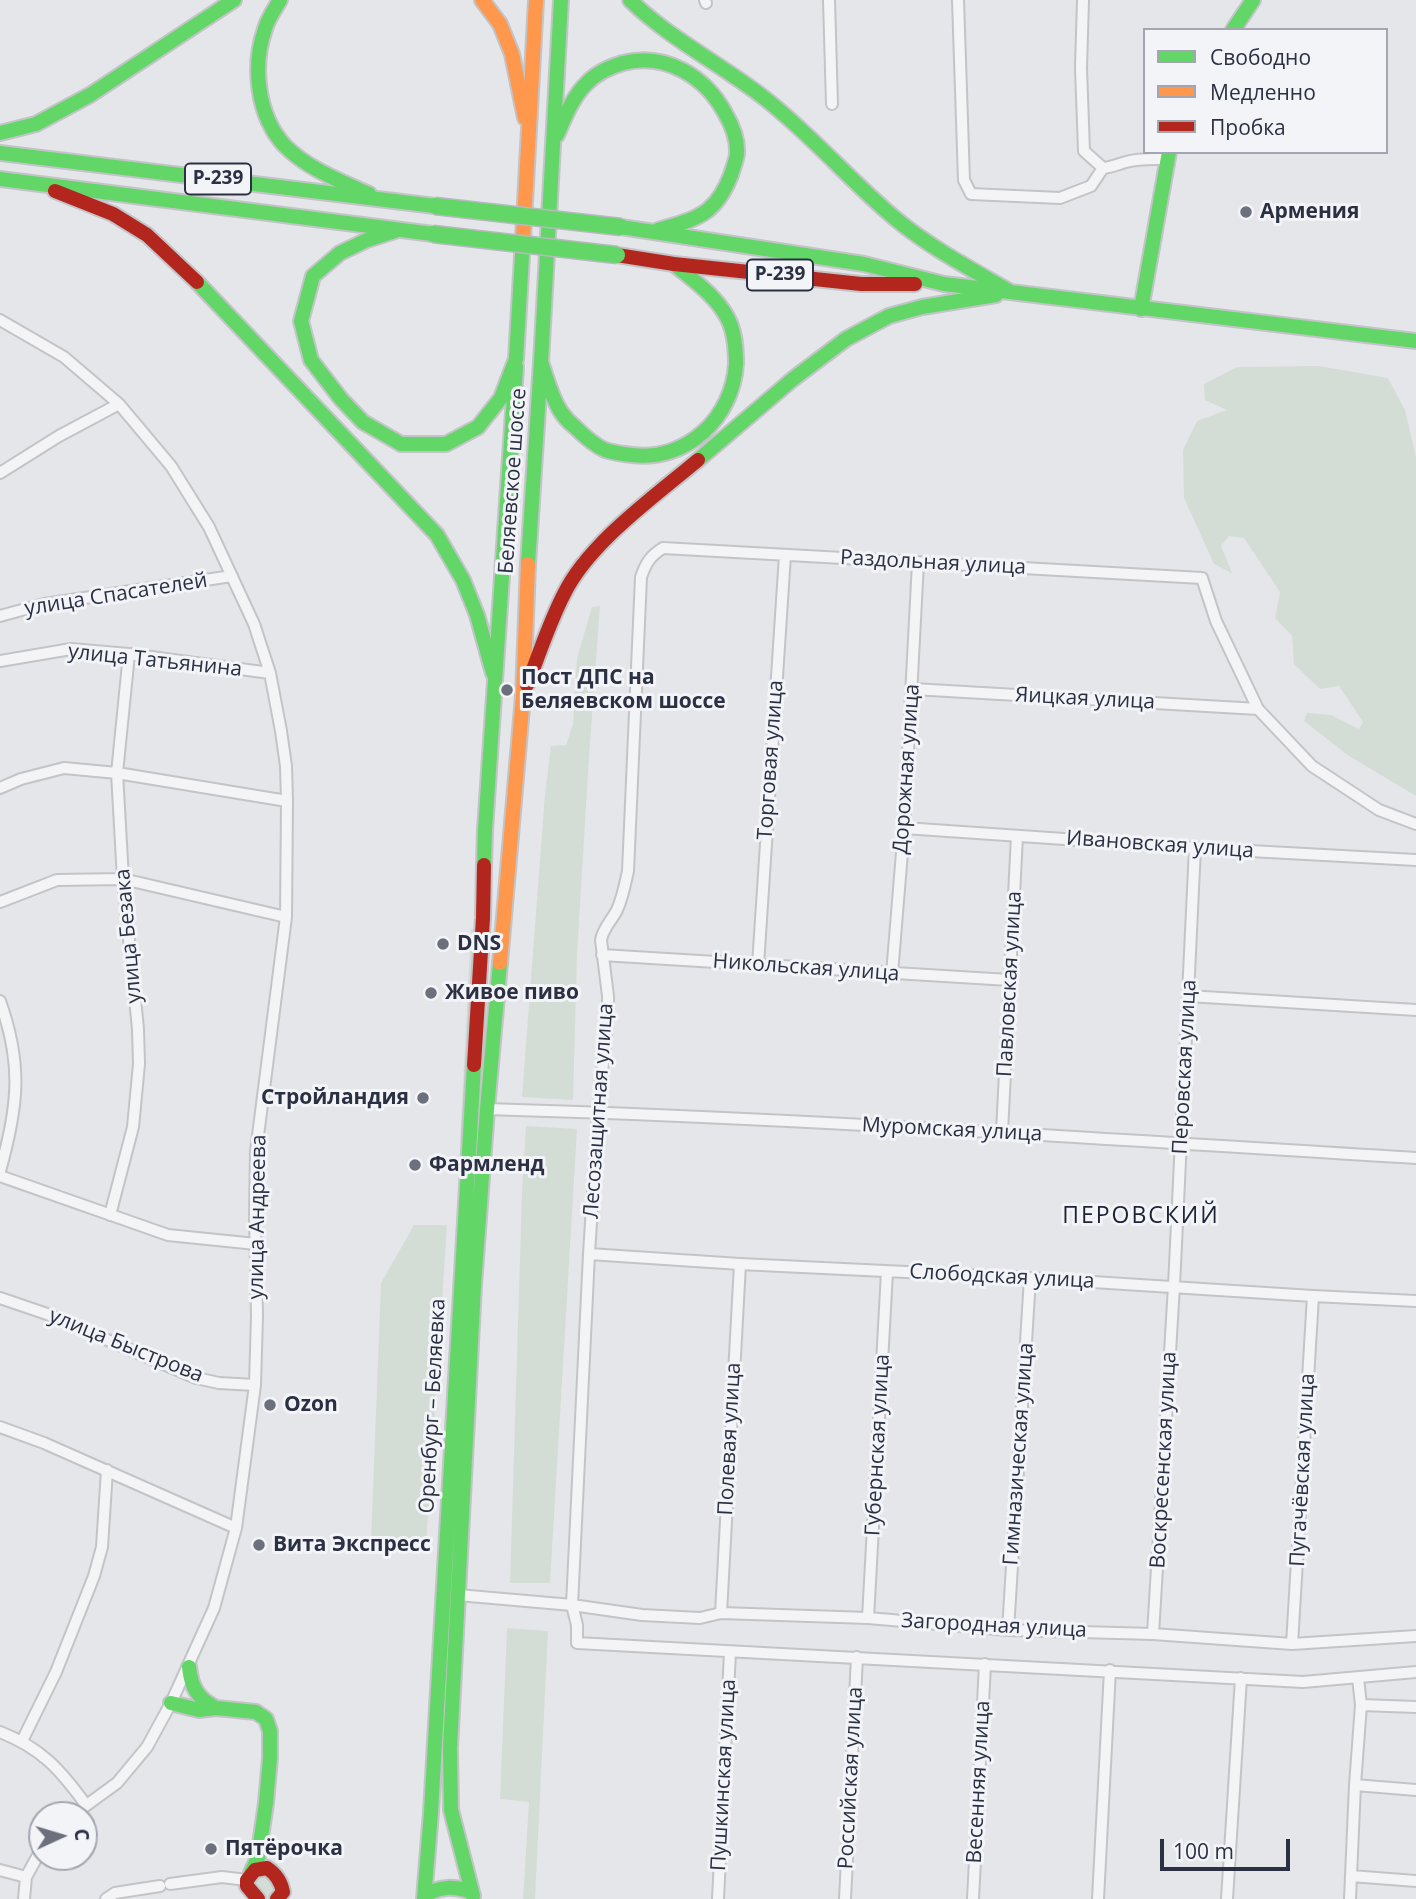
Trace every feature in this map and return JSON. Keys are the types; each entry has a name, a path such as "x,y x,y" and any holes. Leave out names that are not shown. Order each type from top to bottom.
{"main road":[{"path":"0,133 36,124 90,96 234,0"},
{"path":"280,0 264,29 259,60 259,90 266,114 279,138 301,158 325,174 379,199"},
{"path":"482,0 500,24 512,54 520,83 528,136"},
{"name":"Беляевское шоссе","path":"481,961 485,830 536,0"},
{"name":"Беляевское шоссе","path":"500,963 523,696 528,557 561,0"},
{"path":"629,0 669,34 764,98 898,220 1012,292"},
{"path":"1234,28 1253,0"},
{"path":"553,143 575,96 592,78 611,67 629,61 650,60 667,63 690,73 707,86 723,106 734,132 737,153 727,189 706,212 656,231"},
{"name":"Р-239","path":"0,153 656,231 864,264 944,284"},
{"path":"1142,309 1168,156"},
{"name":"Р-239","path":"0,179 395,231 617,255 674,264 861,284 944,284 1416,341"},
{"path":"34,183 113,215 147,235 183,268 436,534 463,580 477,615 496,684"},
{"path":"395,231 366,240 340,253 313,276 301,321 311,360 341,399 363,422 401,444 446,444 478,427 501,398 516,359"},
{"path":"541,362 562,414 590,441 614,453 641,456 664,454 705,434 728,404 737,370 734,338 728,318 715,301 674,264"},
{"path":"523,696 564,593 585,562 620,526 793,379 846,339 889,316 922,307 1012,292"},
{"name":"Оренбург – Беляевка","path":"425,1897 481,961"},
{"name":"Оренбург – Беляевка","path":"473,1895 451,1810 450,1748 474,1285 500,963"},
{"path":"189,1667 190,1681 197,1695 216,1708"},
{"path":"171,1703 199,1710 216,1708 256,1712 266,1719 270,1731 269,1770 261,1842 247,1886 258,1899"},
{"path":"261,1842 273,1872 282,1885 283,1897"},
{"path":"249,1876 259,1868 267,1868 273,1872"},
{"name":"Оренбург – Беляевка","path":"425,1897 445,1886 457,1886 473,1895"}],"street":[{"path":"828,0 832,104"},
{"path":"958,0 964,180 971,194 1060,198 1091,186 1103,168"},
{"path":"1083,0 1081,68 1084,151 1103,168 1114,167 1126,161 1168,156"},
{"name":"улица Андреева","path":"0,320 64,356 119,404 172,466 209,527 254,624 270,673 286,766 286,917 256,1151 255,1385 236,1528 215,1608 171,1703 147,1747 124,1776 92,1801"},
{"path":"0,473 59,436 119,404"},
{"name":"Раздольная улица","path":"663,548 1202,578 1216,621 1258,709"},
{"name":"Лесозащитная улица","path":"663,548 652,555 640,578 628,871 617,911 603,933 602,955 608,1014 598,1112 589,1254 572,1605 577,1625 577,1643 730,1652"},
{"name":"Торговая улица","path":"758,965 785,555"},
{"name":"Дорожная улица","path":"892,974 913,689 918,563"},
{"name":"улица Спасателей","path":"0,616 44,604 232,576"},
{"name":"улица Татьянина","path":"0,661 71,649 270,673"},
{"name":"улица Безака","path":"110,1215 133,1127 139,1064 117,773 129,654"},
{"name":"Яицкая улица","path":"913,689 1258,709"},
{"path":"1258,709 1312,766 1379,810 1416,824"},
{"path":"0,788 21,779 64,768 117,773 287,801"},
{"name":"Ивановская улица","path":"904,828 1416,860"},
{"name":"Павловская улица","path":"1002,1132 1017,836"},
{"name":"Перовская улица","path":"1174,1286 1195,848"},
{"path":"0,902 57,880 123,879 286,917"},
{"name":"Никольская улица","path":"602,955 1009,980"},
{"path":"1188,996 1416,1010"},
{"path":"0,1001 12,1043 16,1075 15,1106 0,1173 168,1235 256,1244"},
{"name":"Муромская улица","path":"487,1109 1002,1132 1416,1157"},
{"name":"Слободская улица","path":"589,1254 740,1265 1030,1278 1416,1301"},
{"name":"Полевая улица","path":"721,1614 740,1265"},
{"name":"Губернская улица","path":"869,1618 887,1272"},
{"name":"Гимназическая улица","path":"1008,1630 1030,1278"},
{"name":"Воскресенская улица","path":"1153,1634 1174,1286"},
{"name":"Пугачёвская улица","path":"1292,1644 1313,1296"},
{"name":"улица Быстрова","path":"0,1298 47,1314 197,1378 255,1385"},
{"path":"0,1427 44,1443 236,1528"},
{"path":"22,1741 56,1672 94,1576 102,1547 107,1471"},
{"name":"Загородная улица","path":"458,1595 572,1605 642,1615 700,1618 721,1614 869,1618 1008,1630 1153,1634 1292,1644 1416,1636"},
{"path":"730,1652 1303,1682 1416,1672"},
{"name":"Пушкинская улица","path":"718,1899 730,1652"},
{"name":"Российская улица","path":"845,1899 857,1657"},
{"name":"Весенняя улица","path":"973,1899 985,1664"},
{"path":"1098,1899 1110,1670"},
{"path":"1227,1899 1241,1678"},
{"path":"1350,1899 1362,1705 1358,1678"},
{"path":"1362,1705 1416,1707"},
{"path":"0,1732 22,1741 45,1757 68,1780 83,1801"},
{"path":"1355,1785 1416,1790"},
{"path":"0,1870 26,1877"},
{"path":"24,1899 26,1877 29,1871"},
{"path":"106,1899 115,1893 222,1877 249,1876"},
{"path":"1351,1876 1416,1881"}],"shaded area":[{"path":"1319,366 1388,378 1405,410 1416,457 1416,796 1349,756 1304,721 1307,713 1331,715 1359,729 1363,722 1339,686 1320,689 1294,664 1292,636 1275,618 1280,592 1244,538 1229,536 1221,546 1232,573 1214,564 1184,498 1183,450 1197,421 1227,410 1205,400 1204,384 1237,367"},
{"path":"600,606 577,954 573,1100 522,1097 551,746 566,745 573,724 577,658 592,607"},
{"path":"471,929 474,929 463,1141 460,1141"},
{"path":"526,1126 577,1129 550,1583 510,1583"},
{"path":"414,1225 447,1225 426,1547 371,1541 381,1283"},
{"path":"507,1628 548,1631 535,1899 523,1899 529,1802 500,1799"},
{"path":"259,1873 274,1878 277,1892 272,1898 262,1898 255,1892 251,1877"}],"traffic: fast":[{"path":"0,133 36,124 90,95 234,0"},
{"path":"280,0 266,25 259,59 260,90 268,120 285,146 294,154 325,174 369,194"},
{"path":"528,564 561,0"},
{"path":"630,0 661,27 781,111 880,205 923,240 1009,291"},
{"path":"1234,28 1253,0"},
{"path":"557,135 581,89 598,74 623,63 639,60 668,64 682,70 707,88 725,113 735,138 737,154 731,175 722,194 708,210 690,220 658,230"},
{"path":"0,153 435,206"},
{"path":"1141,309 1169,154"},
{"path":"0,179 433,234"},
{"path":"435,206 621,227"},
{"path":"621,227 864,264 944,284 1416,341"},
{"path":"395,231 340,253 313,276 301,321 311,360 341,399 363,422 401,444 446,444 478,427 501,398 516,359 523,239"},
{"path":"433,234 617,255"},
{"path":"541,362 561,412 582,434 601,448 622,454 652,455 671,451 704,432 726,402 733,383 736,364 732,328 716,302 674,264"},
{"path":"197,282 437,535 463,580 477,615 493,673"},
{"path":"698,460 793,379 846,339 889,316 922,307 996,295"},
{"path":"484,865 516,367"},
{"path":"472,1892 451,1810 450,1748 474,1285 500,963"},
{"path":"424,1899 474,1065"},
{"path":"189,1667 196,1692 216,1708"},
{"path":"171,1703 199,1710 216,1708 256,1712 266,1719 270,1731 266,1803 258,1858 251,1873"},
{"path":"425,1895 453,1888 472,1892 473,1896"}],"traffic: slow":[{"path":"482,0 500,24 512,54 525,118"},
{"path":"523,239 536,0"},
{"path":"500,963 523,696 528,564"}],"traffic: jam":[{"path":"55,191 113,214 147,235 197,282"},
{"path":"617,255 674,264 861,284 915,284"},
{"path":"527,685 554,616 575,575 624,522 698,460"},
{"path":"474,1065 484,865"},
{"path":"258,1899 247,1886 247,1880 255,1870 267,1868 278,1878 282,1888 283,1892 277,1899"}],"place":[{"name":"Армения","path":"1246,212"},
{"name":"Пост ДПС на Беляевском шоссе","path":"507,690"},
{"name":"DNS","path":"443,944"},
{"name":"Живое пиво","path":"431,993"},
{"name":"Стройландия","path":"423,1098"},
{"name":"Фармленд","path":"415,1165"},
{"name":"Ozon","path":"270,1405"},
{"name":"Вита Экспресс","path":"259,1545"},
{"name":"Пятёрочка","path":"211,1849"}],"district":[{"name":"ПЕРОВСКИЙ","path":"1141,1216"}]}
